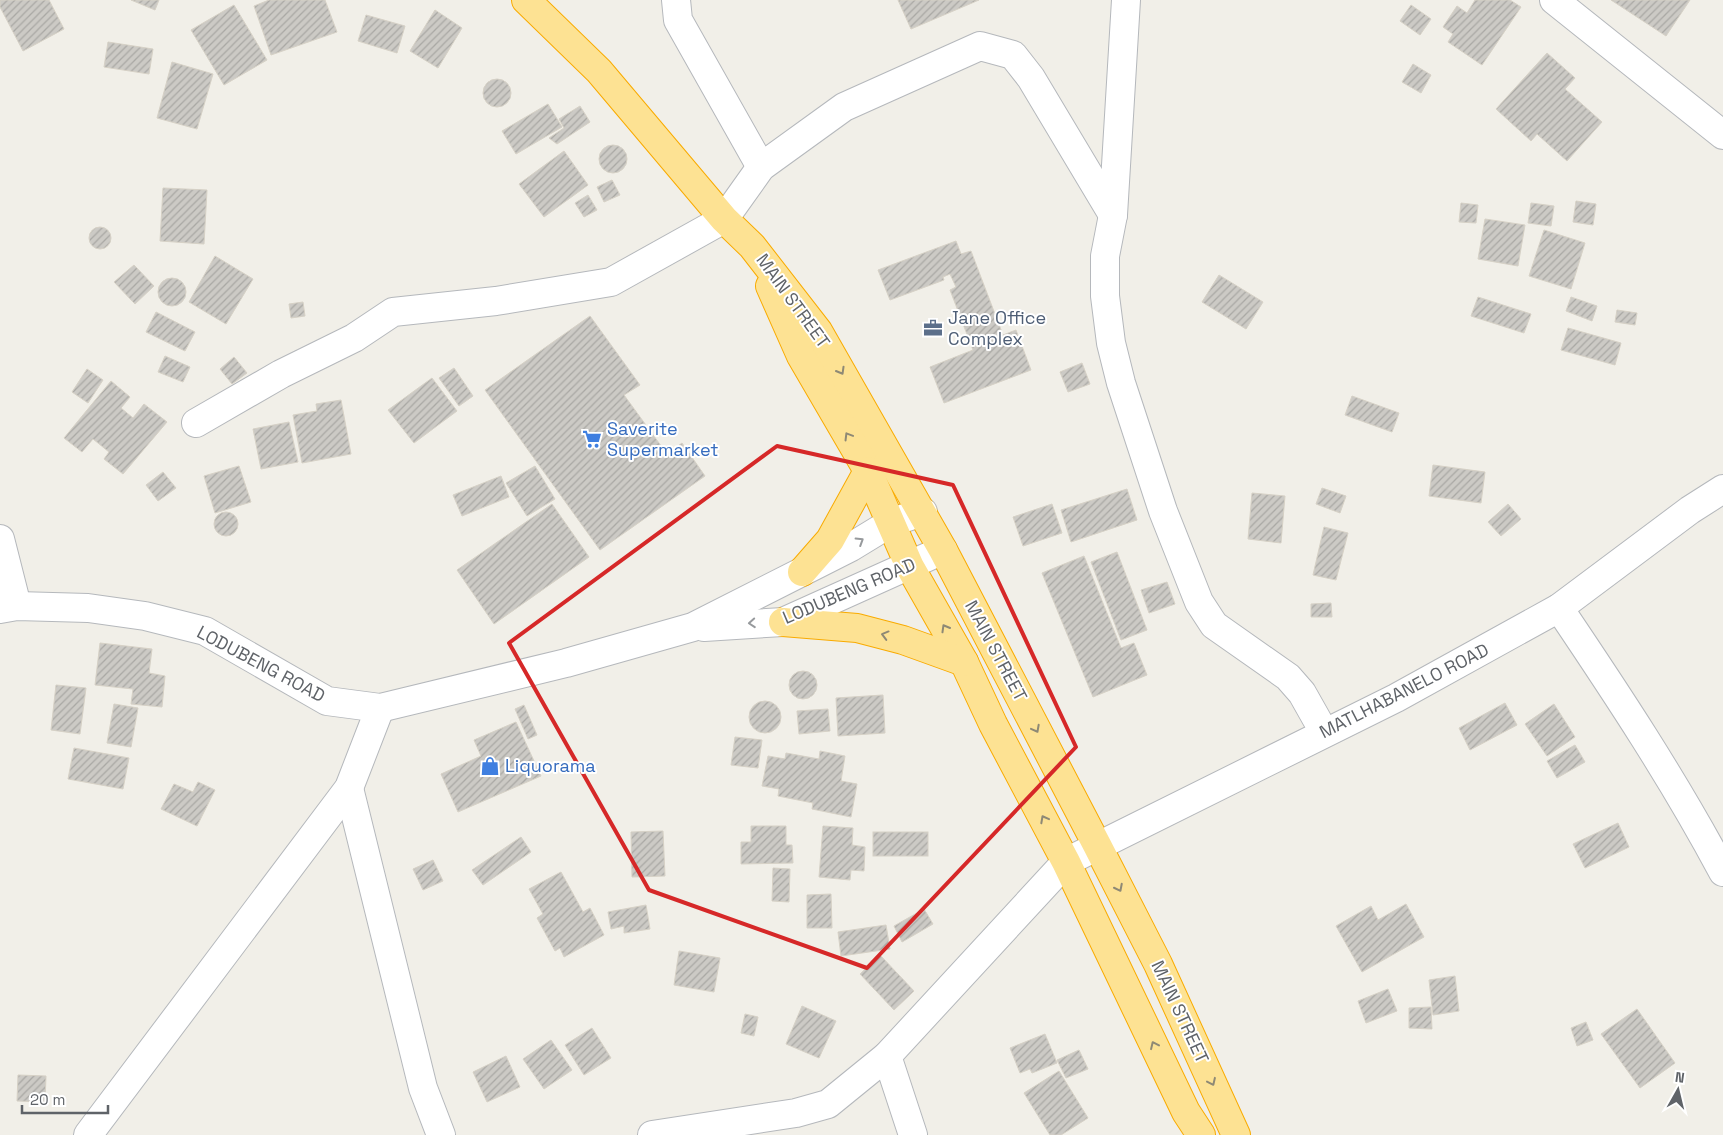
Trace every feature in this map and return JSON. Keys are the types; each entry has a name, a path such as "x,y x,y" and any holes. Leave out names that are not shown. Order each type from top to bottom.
{"highway":[{"path":"526,0 599,71 724,219 752,246"},
{"name":"MAIN STREET","path":"752,246 801,356 868,471 892,522 910,567 964,662 993,724 1066,862 1186,1112 1200,1135"},
{"name":"MAIN STREET","path":"752,246 818,331 944,550 1158,964 1236,1135"},
{"path":"802,572 830,540 868,471"},
{"path":"783,622 856,628 903,640 964,662"}],"street":[{"path":"676,0 678,20 761,168"},
{"path":"1126,0 1113,215 1105,256 1105,296 1111,343 1121,383 1185,570 1199,602 1214,625 1288,677 1302,693 1324,732"},
{"path":"1554,0 1723,135"},
{"path":"196,423 282,374 354,338 394,312 496,301 611,282 724,219 761,168 844,107 980,46 1013,55 1030,78 1113,215"},
{"name":"MATLHABANELO ROAD","path":"652,1135 796,1113 817,1108 837,1098 887,1056 1066,862 1453,668 1559,608 1690,510 1723,489"},
{"name":"LODUBENG ROAD","path":"9,607 88,608 145,616 205,631 327,701 380,708 566,663 692,627 851,547 892,522 923,512"},
{"path":"0,539 9,607"},
{"name":"LODUBENG ROAD","path":"692,627 783,622 910,567 944,550"},
{"path":"1559,608 1631,714 1696,821 1723,872"},
{"path":"88,1135 349,788 380,708"},
{"path":"349,788 423,1088 441,1135"},
{"path":"887,1056 907,1131"}],"highlighted area":[{"path":"777,446 953,485 1076,747 867,968 649,890 509,643"}],"building":[{"path":"0,0 49,0 64,29 23,51 0,7"},
{"path":"131,0 159,0 155,10"},
{"path":"269,0 325,0 337,32 271,55 254,6"},
{"path":"898,0 979,0 911,29"},
{"path":"1475,0 1510,0 1521,7 1482,65 1448,42 1453,34 1443,27 1457,6 1467,13"},
{"path":"1611,0 1690,0 1666,36"},
{"path":"234,5 267,60 224,85 191,30"},
{"path":"1411,5 1431,19 1420,35 1400,21"},
{"path":"435,10 462,28 438,68 410,51"},
{"path":"366,15 405,26 397,53 358,41"},
{"path":"108,42 153,49 149,74 104,67"},
{"path":"1547,53 1575,78 1565,89 1602,122 1567,161 1537,134 1531,141 1496,109"},
{"path":"172,62 213,74 197,129 157,118"},
{"path":"1413,64 1431,75 1421,93 1402,82"},
{"path":"497,79 507,83 511,93 507,103 497,107 487,103 483,93 487,83"},
{"path":"548,104 562,127 516,154 502,131"},
{"path":"580,106 590,122 557,144 549,138 564,128 559,119"},
{"path":"613,145 623,149 627,159 623,169 613,173 603,169 599,159 603,149"},
{"path":"564,151 588,185 544,217 519,184"},
{"path":"612,180 620,195 604,202 597,187"},
{"path":"163,188 207,190 204,244 160,241"},
{"path":"588,195 597,210 584,217 575,203"},
{"path":"1576,201 1596,204 1593,225 1573,222"},
{"path":"1461,203 1478,205 1476,223 1459,222"},
{"path":"1531,203 1554,206 1551,226 1528,223"},
{"path":"1485,219 1525,225 1518,266 1478,259"},
{"path":"100,227 108,230 111,238 108,246 100,249 92,246 89,238 92,230"},
{"path":"1544,230 1585,243 1571,289 1529,276"},
{"path":"956,241 961,254 971,251 1003,335 1016,330 1031,370 944,403 930,367 973,350 950,290 956,287 950,274 943,277 944,280 890,300 878,270"},
{"path":"215,256 253,279 226,324 189,302"},
{"path":"134,265 154,286 135,304 114,282"},
{"path":"1219,275 1263,302 1246,329 1202,302"},
{"path":"172,278 182,282 186,292 182,302 172,306 162,302 158,292 162,282"},
{"path":"1478,297 1531,314 1524,333 1471,316"},
{"path":"1571,297 1597,306 1592,321 1566,311"},
{"path":"303,302 305,316 291,318 289,304"},
{"path":"1617,310 1637,313 1635,325 1615,322"},
{"path":"156,312 195,332 185,351 146,332"},
{"path":"590,316 640,385 624,395 667,454 682,443 705,476 600,550 485,390"},
{"path":"1568,328 1621,343 1615,365 1561,350"},
{"path":"165,356 190,367 183,382 158,372"},
{"path":"234,357 247,373 232,384 220,369"},
{"path":"1082,363 1090,384 1068,392 1060,372"},
{"path":"454,368 473,396 459,406 439,378"},
{"path":"87,369 103,380 88,403 72,392"},
{"path":"432,378 457,411 414,443 388,410"},
{"path":"111,381 130,397 121,408 133,418 144,404 167,422 123,474 104,459 109,452 93,439 82,452 64,438"},
{"path":"1352,396 1399,413 1392,432 1345,415"},
{"path":"341,400 351,454 302,463 293,415 317,411 316,404"},
{"path":"289,422 298,462 261,469 253,429"},
{"path":"1433,465 1485,472 1481,503 1429,496"},
{"path":"239,466 251,502 215,513 204,476"},
{"path":"535,466 555,499 527,516 506,483"},
{"path":"163,472 176,488 158,501 146,485"},
{"path":"501,476 509,497 462,516 453,495"},
{"path":"1322,488 1346,496 1340,513 1316,504"},
{"path":"1127,489 1137,520 1071,542 1061,510"},
{"path":"1252,493 1285,496 1281,543 1248,539"},
{"path":"552,504 589,557 494,624 457,570"},
{"path":"1052,504 1062,533 1023,546 1013,517"},
{"path":"1508,504 1521,519 1501,536 1488,522"},
{"path":"226,512 234,516 238,524 234,532 226,536 218,532 214,524 218,516"},
{"path":"1324,527 1348,533 1336,580 1313,575"},
{"path":"1117,552 1147,630 1121,640 1091,562"},
{"path":"1084,556 1121,648 1134,643 1147,675 1093,697 1042,573"},
{"path":"1167,582 1175,604 1149,613 1141,590"},
{"path":"1331,603 1332,617 1311,617 1311,604"},
{"path":"100,643 152,649 149,673 165,676 162,707 131,704 133,689 95,685"},
{"path":"803,671 813,675 817,685 813,695 803,699 793,695 789,685 793,675"},
{"path":"56,685 86,688 80,734 51,730"},
{"path":"883,695 885,733 838,736 836,698"},
{"path":"765,701 776,706 781,717 776,728 765,733 754,728 749,717 754,706"},
{"path":"1505,703 1517,725 1470,750 1459,728"},
{"path":"114,704 138,708 131,747 107,743"},
{"path":"1554,704 1575,737 1547,756 1525,724"},
{"path":"524,705 537,735 528,739 515,709"},
{"path":"828,709 830,731 799,734 797,711"},
{"path":"516,722 541,776 458,812 441,774 481,756 474,740"},
{"path":"735,737 762,740 758,768 731,765"},
{"path":"1575,745 1585,762 1557,778 1547,761"},
{"path":"74,748 129,758 123,789 68,779"},
{"path":"820,751 845,756 841,781 857,784 851,817 812,809 813,803 778,796 779,789 762,786 768,756 785,759 786,753 819,759"},
{"path":"198,782 215,790 197,826 161,809 174,784 193,792"},
{"path":"1618,823 1629,847 1585,868 1573,844"},
{"path":"751,826 786,826 786,845 792,845 793,863 741,864 741,842 751,842"},
{"path":"823,826 853,828 852,845 865,847 864,871 851,870 850,880 819,877"},
{"path":"663,831 665,876 632,877 631,832"},
{"path":"873,832 928,832 928,856 873,856"},
{"path":"521,837 531,852 483,885 472,870"},
{"path":"433,860 443,881 423,890 413,869"},
{"path":"773,868 790,869 789,902 772,901"},
{"path":"561,872 583,912 590,908 604,935 564,957 560,948 555,951 537,918 543,914 529,889"},
{"path":"831,894 832,928 807,928 807,895"},
{"path":"1406,904 1424,937 1362,972 1336,926 1371,906 1378,920"},
{"path":"646,905 650,929 624,933 624,926 611,929 608,912"},
{"path":"924,909 933,924 902,942 894,926"},
{"path":"886,925 890,949 841,956 838,932"},
{"path":"679,951 720,958 714,992 674,985"},
{"path":"880,955 914,991 894,1010 860,974"},
{"path":"1455,976 1459,1011 1433,1015 1429,980"},
{"path":"1388,989 1397,1011 1366,1023 1358,1001"},
{"path":"802,1006 836,1021 819,1058 786,1044"},
{"path":"1431,1007 1432,1029 1409,1028 1409,1008"},
{"path":"1637,1009 1675,1063 1640,1088 1601,1034"},
{"path":"745,1014 758,1017 754,1036 741,1033"},
{"path":"1586,1022 1593,1040 1577,1046 1571,1028"},
{"path":"592,1028 611,1058 584,1075 565,1045"},
{"path":"1045,1034 1057,1063 1032,1073 1030,1069 1020,1073 1010,1048"},
{"path":"551,1040 572,1070 544,1089 523,1059"},
{"path":"1079,1050 1088,1069 1066,1078 1057,1060"},
{"path":"506,1056 520,1087 487,1102 473,1072"},
{"path":"1059,1071 1088,1118 1061,1135 1050,1135 1024,1093"},
{"path":"18,1075 46,1076 45,1102 17,1101"}],"place":[{"name":"Jane Office Complex","path":"933,328"},
{"name":"Saverite Supermarket","path":"592,439"},
{"name":"Liquorama","path":"490,766"}]}
